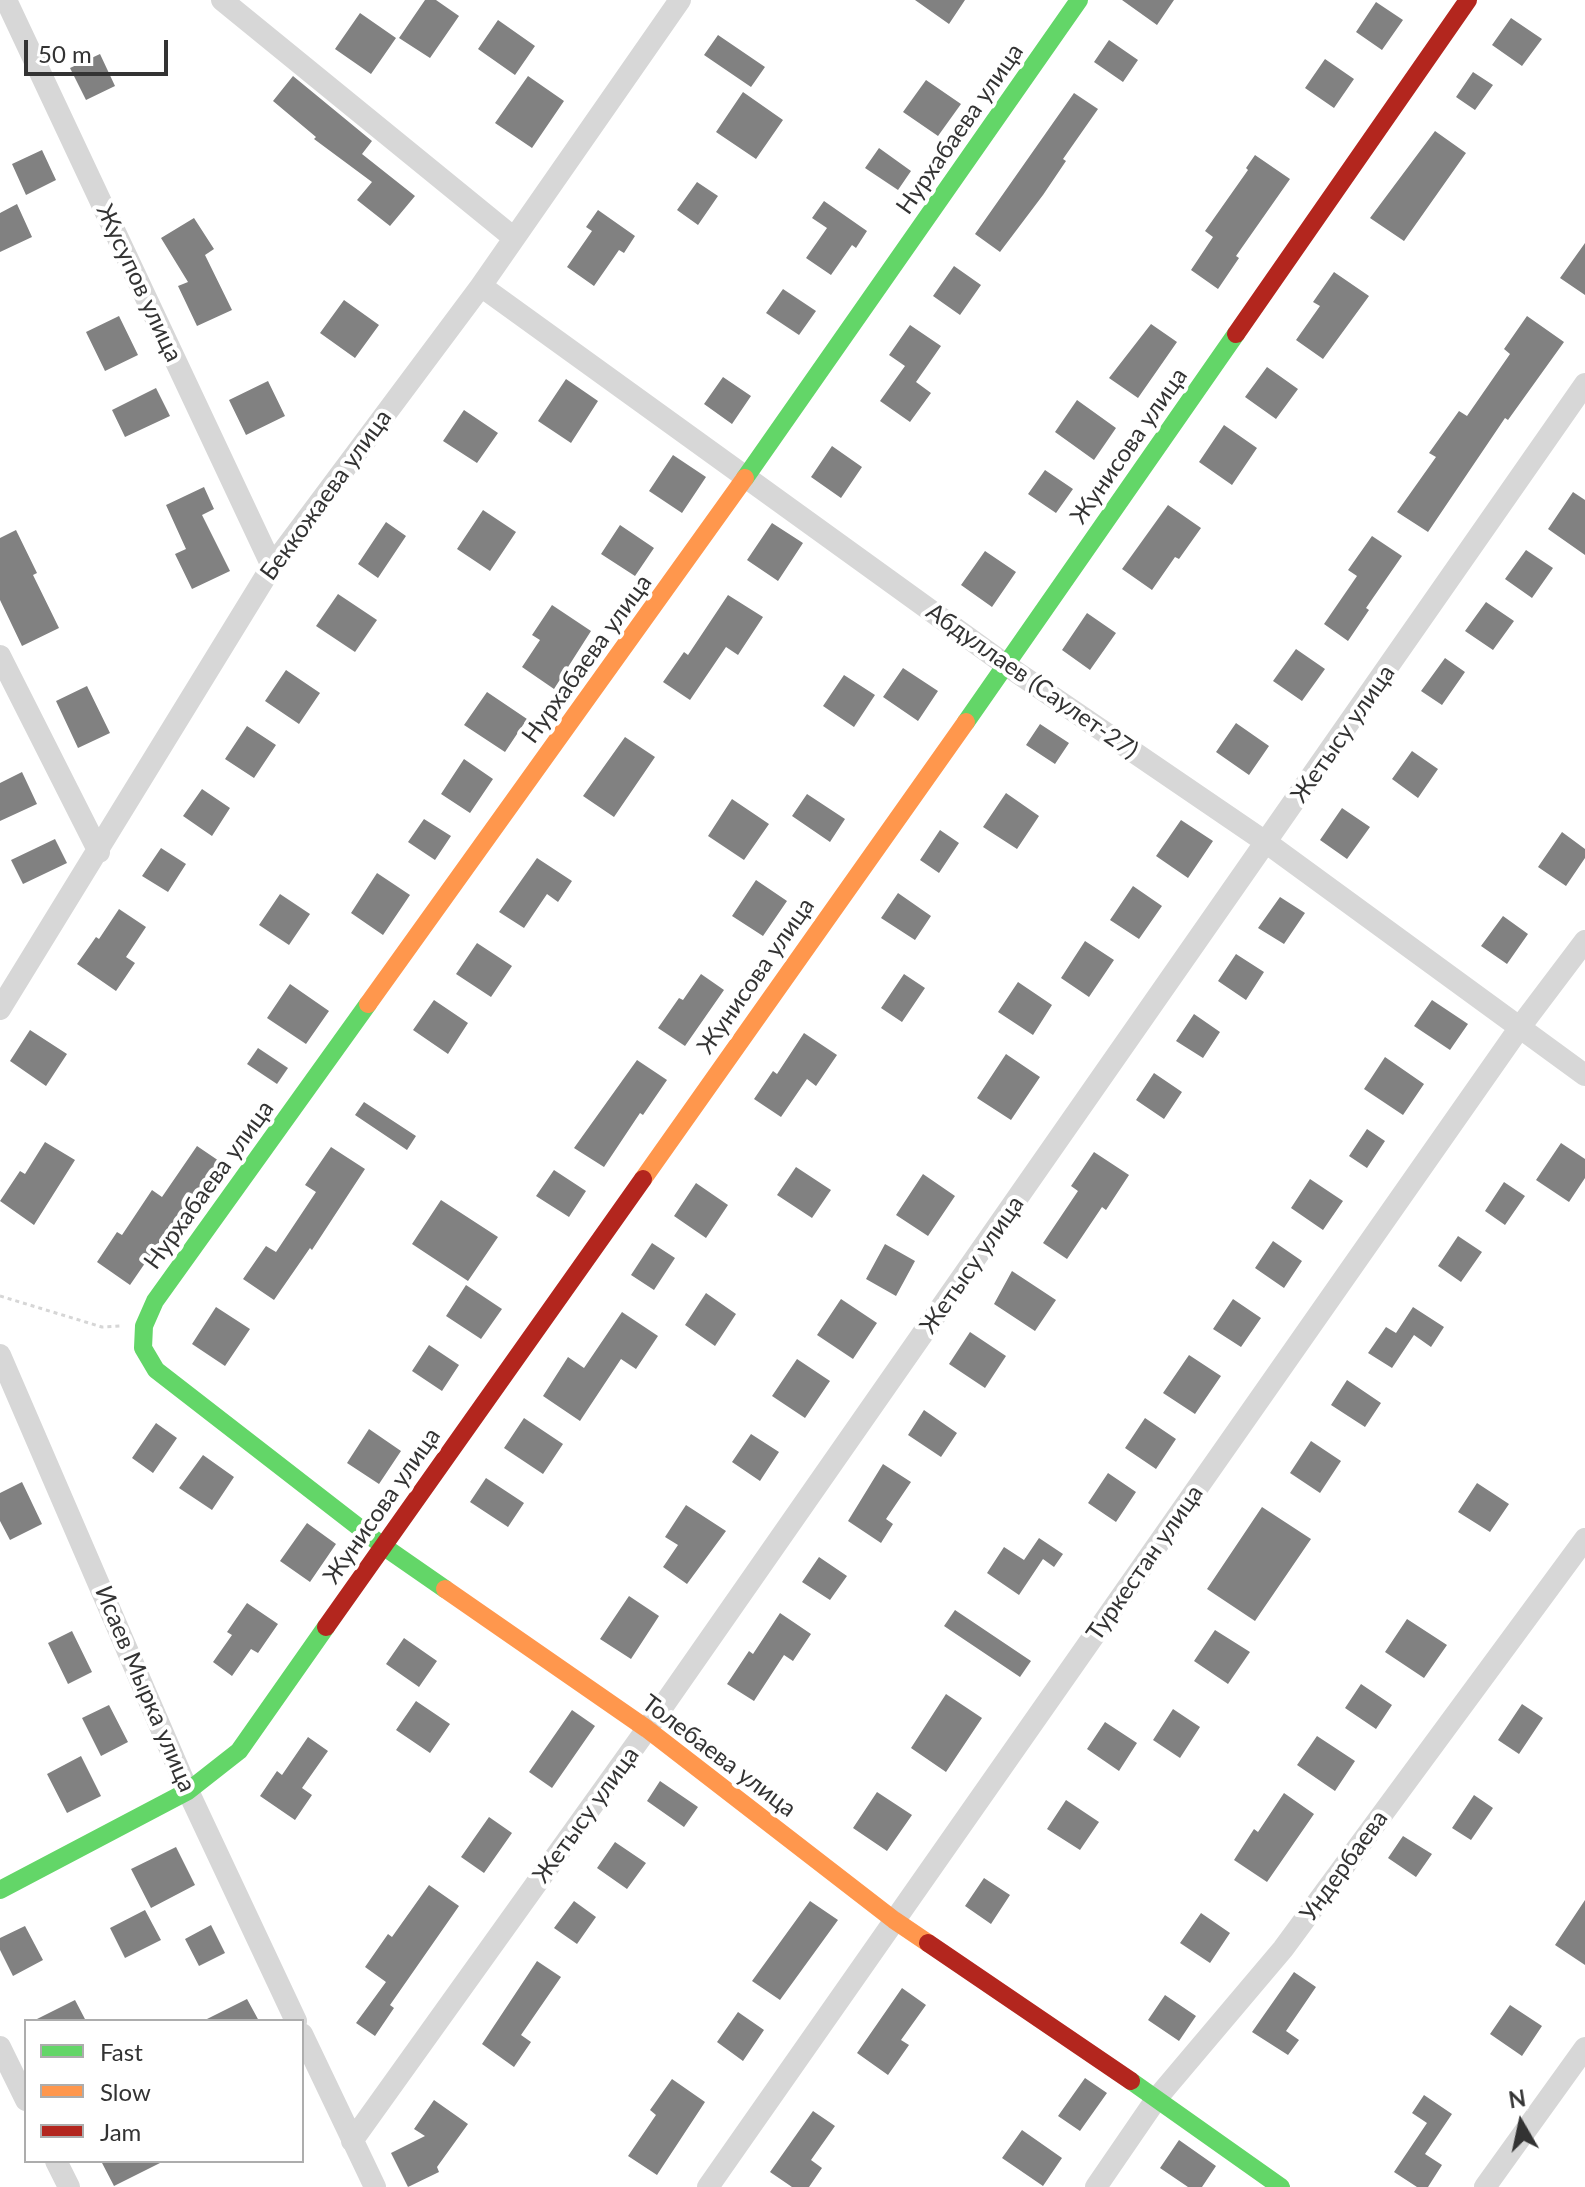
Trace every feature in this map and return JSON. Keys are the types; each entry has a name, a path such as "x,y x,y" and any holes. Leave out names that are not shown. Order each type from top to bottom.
{"street":[{"name":"Жусупов улица","path":"6,0 272,566"},
{"path":"222,0 514,238"},
{"name":"Беккожаева улица","path":"0,1009 272,566 481,286 680,0"},
{"name":"Нурхабаева улица","path":"143,1348 144,1326 155,1301 745,478 1079,0"},
{"name":"Жунисова улица","path":"0,1890 188,1791 239,1751 1006,665 1468,0"},
{"name":"Абдуллаев (Саулет-27)","path":"481,286 1006,665 1267,843 1585,1075"},
{"name":"Жетысу улица","path":"352,2141 647,1729 1585,384"},
{"path":"0,656 99,852"},
{"name":"Туркестан улица","path":"708,2187 1520,1027 1585,941"},
{"name":"Толебаева улица","path":"143,1348 156,1370 383,1546 647,1729 894,1920 1157,2098 1281,2187"},
{"name":"Исаев Мырка улица","path":"0,1355 188,1791 295,2019"},
{"name":"Ундербаева","path":"1096,2187 1157,2098 1283,1949 1585,1539"},
{"path":"304,2038 375,2187"},
{"path":"0,2047 24,2096"},
{"path":"1485,2187 1585,2048"},
{"path":"57,2163 69,2187"}],"path":[{"path":"0,1296 102,1327 144,1326"}],"building":[{"path":"425,0 436,0 459,16 430,58 399,38"},
{"path":"915,0 965,0 949,24"},
{"path":"1122,0 1174,0 1157,25"},
{"path":"1376,2 1403,20 1382,50 1356,32"},
{"path":"360,13 396,38 371,74 335,49"},
{"path":"1511,18 1542,39 1522,66 1492,45"},
{"path":"498,20 535,46 515,75 478,49"},
{"path":"718,35 765,67 751,87 704,55"},
{"path":"1109,40 1138,60 1123,82 1094,62"},
{"path":"100,54 115,86 86,100 70,68"},
{"path":"1325,59 1354,79 1334,108 1305,88"},
{"path":"1473,72 1493,85 1475,110 1456,97"},
{"path":"293,76 372,141 362,154 415,196 390,226 357,200 372,182 314,139 316,137 273,101"},
{"path":"528,76 564,101 532,148 495,123"},
{"path":"926,80 961,104 938,136 903,112"},
{"path":"743,92 783,120 756,159 716,132"},
{"path":"1074,93 1098,109 1063,159 1066,161 1043,195 1000,252 975,234"},
{"path":"1435,131 1466,153 1404,241 1370,218"},
{"path":"879,148 911,171 898,190 865,168"},
{"path":"42,150 56,180 26,195 12,164"},
{"path":"1255,155 1290,179 1236,256 1239,258 1218,289 1191,270 1213,237 1205,231"},
{"path":"697,182 718,196 698,225 677,210"},
{"path":"824,201 867,231 856,248 852,245 831,275 806,258 827,228 812,218"},
{"path":"17,204 32,237 0,252 0,213"},
{"path":"598,210 635,236 624,253 619,250 594,286 567,267 592,231 586,227"},
{"path":"194,218 214,249 205,255 232,310 197,326 178,286 188,282 161,238"},
{"path":"1585,243 1585,295 1560,278"},
{"path":"954,266 981,285 960,315 933,296"},
{"path":"1334,272 1369,296 1323,359 1296,340 1320,306 1313,302"},
{"path":"783,289 816,311 799,335 766,313"},
{"path":"344,300 379,325 355,358 320,333"},
{"path":"119,316 138,355 105,371 86,332"},
{"path":"1527,316 1564,342 1508,420 1505,418 1428,532 1397,512 1436,457 1429,453 1459,411 1467,416 1510,354 1504,349"},
{"path":"1151,324 1177,342 1138,398 1109,378"},
{"path":"910,325 941,346 916,382 931,393 910,422 880,401 905,366 889,355"},
{"path":"1267,367 1298,389 1276,419 1245,397"},
{"path":"723,377 751,396 732,424 704,404"},
{"path":"566,379 598,401 571,443 538,421"},
{"path":"268,381 285,416 246,435 229,400"},
{"path":"156,388 170,416 125,437 112,410"},
{"path":"1077,400 1116,428 1094,460 1055,432"},
{"path":"464,410 498,433 477,463 443,441"},
{"path":"1224,425 1257,448 1232,485 1199,462"},
{"path":"832,446 862,467 841,498 811,477"},
{"path":"673,455 706,477 682,513 649,491"},
{"path":"1045,470 1073,489 1056,513 1028,494"},
{"path":"204,487 214,509 202,515 230,571 192,589 175,554 186,549 166,505"},
{"path":"1573,492 1585,500 1585,555 1548,529"},
{"path":"1168,505 1201,528 1179,559 1175,557 1152,590 1122,569"},
{"path":"483,510 516,532 490,571 457,549"},
{"path":"386,522 406,536 378,578 358,564"},
{"path":"772,523 803,543 778,581 747,560"},
{"path":"620,525 654,548 635,576 601,554"},
{"path":"16,530 37,573 33,575 59,628 22,646 0,600 0,538"},
{"path":"1372,536 1402,556 1366,608 1369,610 1348,641 1324,624 1357,576 1348,570"},
{"path":"1526,550 1553,568 1532,598 1505,579"},
{"path":"985,551 1016,572 992,607 961,585"},
{"path":"338,594 377,620 355,652 316,626"},
{"path":"728,595 763,617 738,655 726,647 690,700 663,682 684,652 688,655"},
{"path":"1486,602 1514,621 1493,650 1465,631"},
{"path":"552,605 591,631 554,689 522,667 540,640 532,635"},
{"path":"1087,613 1116,633 1090,670 1062,650"},
{"path":"1296,649 1325,669 1302,701 1273,681"},
{"path":"1445,658 1465,672 1442,705 1421,691"},
{"path":"903,668 938,691 918,721 883,697"},
{"path":"286,670 320,693 299,724 265,701"},
{"path":"844,675 875,695 854,727 823,706"},
{"path":"87,686 110,733 78,748 56,701"},
{"path":"487,692 527,719 505,752 464,725"},
{"path":"1236,723 1269,746 1249,775 1216,752"},
{"path":"1040,724 1069,743 1055,764 1026,745"},
{"path":"247,726 276,745 254,778 225,759"},
{"path":"625,737 655,757 614,817 583,796"},
{"path":"1412,751 1438,769 1418,798 1392,779"},
{"path":"464,759 493,779 470,813 441,794"},
{"path":"22,772 37,804 0,821 0,783"},
{"path":"202,789 230,808 212,836 183,816"},
{"path":"1006,793 1039,816 1017,849 983,827"},
{"path":"807,794 845,819 830,842 792,816"},
{"path":"732,799 769,824 744,860 708,836"},
{"path":"1342,808 1370,827 1347,859 1320,840"},
{"path":"424,819 451,836 435,860 408,842"},
{"path":"1181,820 1213,841 1188,878 1156,856"},
{"path":"940,830 959,843 939,873 920,860"},
{"path":"1562,832 1585,849 1585,858 1566,886 1538,867"},
{"path":"55,839 67,863 23,884 11,860"},
{"path":"161,848 186,864 168,892 142,876"},
{"path":"537,858 572,881 558,902 547,894 524,928 499,912"},
{"path":"377,873 410,895 383,935 351,913"},
{"path":"756,880 787,901 763,936 732,916"},
{"path":"1133,886 1162,906 1139,939 1110,920"},
{"path":"898,893 931,916 915,940 881,918"},
{"path":"280,894 310,914 289,945 259,925"},
{"path":"1280,897 1305,913 1284,944 1258,928"},
{"path":"119,909 146,927 126,957 135,963 116,991 77,964"},
{"path":"1503,916 1528,934 1507,964 1481,946"},
{"path":"1085,941 1114,960 1089,997 1061,978"},
{"path":"477,943 512,966 491,997 456,974"},
{"path":"1236,954 1264,972 1246,1000 1218,981"},
{"path":"701,974 724,990 685,1046 658,1028"},
{"path":"904,974 925,988 902,1022 881,1008"},
{"path":"1018,982 1052,1005 1033,1035 998,1012"},
{"path":"290,984 329,1011 306,1044 267,1018"},
{"path":"434,1000 468,1023 448,1054 413,1030"},
{"path":"1432,1000 1468,1024 1450,1050 1414,1026"},
{"path":"1194,1014 1220,1032 1203,1058 1176,1041"},
{"path":"30,1030 67,1054 46,1086 10,1061"},
{"path":"804,1033 837,1055 816,1086 807,1079 781,1117 754,1099 773,1071 777,1074"},
{"path":"258,1048 288,1068 277,1084 247,1064"},
{"path":"1006,1054 1040,1077 1011,1120 977,1098"},
{"path":"1385,1057 1424,1084 1403,1115 1364,1089"},
{"path":"637,1060 667,1080 643,1115 640,1113 604,1167 574,1148"},
{"path":"1154,1073 1182,1092 1164,1119 1136,1100"},
{"path":"364,1102 416,1136 407,1150 355,1115"},
{"path":"1367,1129 1385,1141 1367,1168 1349,1156"},
{"path":"45,1142 75,1160 34,1225 0,1201 20,1171 25,1174"},
{"path":"1561,1143 1585,1159 1585,1178 1569,1202 1536,1180"},
{"path":"197,1146 222,1163 202,1193 196,1189 130,1285 97,1262 117,1232 122,1235 152,1190 162,1197"},
{"path":"331,1147 365,1169 312,1250 310,1248 274,1300 243,1279 266,1246 276,1252 316,1192 305,1185"},
{"path":"1094,1152 1129,1175 1106,1210 1102,1207 1067,1259 1043,1243 1078,1191 1071,1186"},
{"path":"796,1167 831,1190 812,1218 777,1195"},
{"path":"554,1170 586,1191 569,1217 536,1196"},
{"path":"923,1174 955,1196 928,1236 896,1215"},
{"path":"1310,1179 1343,1201 1323,1230 1291,1208"},
{"path":"1504,1182 1525,1196 1505,1225 1485,1211"},
{"path":"696,1183 728,1205 706,1238 674,1216"},
{"path":"441,1200 498,1237 468,1281 412,1244"},
{"path":"1458,1236 1482,1252 1461,1282 1438,1266"},
{"path":"1273,1241 1302,1261 1284,1288 1255,1268"},
{"path":"652,1243 675,1258 654,1290 631,1275"},
{"path":"885,1244 915,1261 896,1296 866,1279"},
{"path":"1012,1271 1056,1300 1035,1331 994,1304"},
{"path":"466,1285 502,1309 481,1339 446,1316"},
{"path":"706,1293 736,1314 715,1346 685,1325"},
{"path":"841,1299 877,1323 853,1359 817,1335"},
{"path":"1233,1299 1261,1318 1241,1347 1213,1329"},
{"path":"216,1307 250,1329 225,1366 192,1344"},
{"path":"1413,1307 1444,1327 1431,1347 1414,1335 1392,1368 1368,1353 1386,1327 1396,1333"},
{"path":"622,1312 658,1336 636,1369 621,1359 580,1421 543,1396 568,1357 584,1368"},
{"path":"970,1332 1006,1356 985,1388 949,1364"},
{"path":"429,1345 459,1365 442,1391 412,1371"},
{"path":"1189,1355 1221,1376 1195,1414 1163,1393"},
{"path":"797,1359 830,1381 805,1418 772,1396"},
{"path":"1347,1380 1381,1403 1365,1427 1331,1405"},
{"path":"924,1410 957,1433 941,1457 908,1435"},
{"path":"524,1418 563,1444 543,1474 504,1448"},
{"path":"1145,1418 1176,1439 1156,1469 1125,1448"},
{"path":"156,1423 177,1438 153,1473 132,1458"},
{"path":"369,1429 401,1451 379,1484 347,1463"},
{"path":"751,1434 779,1452 760,1481 732,1462"},
{"path":"1311,1441 1341,1461 1320,1493 1290,1473"},
{"path":"203,1455 234,1477 212,1510 179,1488"},
{"path":"883,1464 911,1482 886,1519 893,1524 881,1543 848,1521"},
{"path":"1108,1473 1136,1492 1116,1522 1088,1503"},
{"path":"486,1478 524,1503 508,1527 470,1502"},
{"path":"22,1482 42,1524 10,1540 0,1521 0,1493"},
{"path":"1477,1483 1509,1504 1490,1532 1458,1512"},
{"path":"686,1505 726,1531 687,1584 663,1567 678,1545 665,1537"},
{"path":"1262,1507 1311,1539 1255,1621 1207,1589"},
{"path":"307,1523 336,1544 310,1582 280,1561"},
{"path":"1039,1538 1063,1554 1054,1567 1043,1559 1019,1595 987,1573 1004,1547 1024,1560"},
{"path":"819,1557 847,1576 830,1600 802,1582"},
{"path":"629,1596 659,1616 631,1659 600,1639"},
{"path":"247,1603 278,1624 258,1653 251,1649 232,1676 213,1662 232,1635 227,1632"},
{"path":"955,1610 1031,1661 1020,1677 944,1626"},
{"path":"780,1613 811,1634 793,1661 784,1655 754,1701 727,1684 749,1651 753,1654"},
{"path":"1407,1619 1447,1645 1424,1678 1385,1652"},
{"path":"1215,1630 1250,1652 1228,1684 1194,1661"},
{"path":"72,1631 92,1672 68,1684 48,1643"},
{"path":"404,1638 437,1661 419,1687 386,1664"},
{"path":"1361,1684 1392,1705 1376,1729 1345,1708"},
{"path":"946,1694 982,1718 946,1772 911,1748"},
{"path":"416,1701 450,1724 430,1753 396,1730"},
{"path":"1522,1704 1543,1718 1519,1754 1498,1740"},
{"path":"109,1705 128,1742 101,1756 82,1718"},
{"path":"1173,1709 1200,1727 1180,1758 1153,1740"},
{"path":"572,1710 595,1726 552,1788 529,1772"},
{"path":"1105,1722 1137,1743 1119,1771 1087,1749"},
{"path":"1317,1736 1355,1761 1335,1791 1297,1765"},
{"path":"308,1737 328,1751 302,1788 312,1795 295,1820 260,1796 277,1771 282,1775"},
{"path":"81,1756 101,1796 67,1813 47,1774"},
{"path":"660,1781 698,1807 684,1827 647,1801"},
{"path":"877,1792 912,1815 887,1851 853,1828"},
{"path":"1284,1793 1314,1814 1267,1882 1234,1860 1254,1829 1258,1832"},
{"path":"1474,1795 1493,1808 1471,1840 1452,1828"},
{"path":"1066,1800 1099,1822 1080,1850 1047,1829"},
{"path":"489,1817 512,1833 484,1873 461,1857"},
{"path":"1403,1836 1432,1854 1416,1877 1388,1858"},
{"path":"615,1842 646,1863 627,1889 597,1868"},
{"path":"176,1847 195,1885 151,1908 131,1869"},
{"path":"984,1878 1010,1895 991,1924 965,1906"},
{"path":"429,1885 459,1906 390,2005 394,2008 375,2036 356,2023 386,1982 365,1967 388,1934 392,1937"},
{"path":"1585,1900 1585,1965 1555,1945"},
{"path":"574,1901 596,1917 577,1944 554,1928"},
{"path":"810,1901 838,1920 780,2000 752,1981"},
{"path":"145,1910 161,1940 125,1958 110,1928"},
{"path":"1201,1913 1230,1933 1210,1963 1180,1943"},
{"path":"211,1925 225,1953 199,1966 185,1939"},
{"path":"25,1926 43,1960 13,1976 0,1950 0,1938"},
{"path":"537,1961 561,1977 521,2035 531,2042 514,2067 482,2044"},
{"path":"1294,1972 1316,1987 1286,2031 1299,2040 1288,2055 1252,2032"},
{"path":"902,1988 926,2005 901,2040 909,2045 888,2075 857,2053"},
{"path":"1165,1995 1196,2016 1179,2041 1148,2020"},
{"path":"247,1999 258,2019 207,2019"},
{"path":"75,2000 85,2019 37,2019"},
{"path":"1510,2005 1542,2026 1522,2056 1490,2034"},
{"path":"738,2012 764,2030 743,2061 717,2042"},
{"path":"1085,2078 1107,2093 1080,2131 1058,2116"},
{"path":"672,2079 705,2102 657,2175 628,2156 656,2115 650,2110"},
{"path":"1424,2095 1452,2114 1425,2154 1442,2165 1428,2187 1417,2187 1394,2172 1427,2123 1412,2113"},
{"path":"434,2100 468,2124 437,2167 439,2172 408,2187 391,2153 425,2136 414,2129"},
{"path":"813,2111 835,2126 811,2160 822,2168 809,2187 792,2187 770,2172"},
{"path":"1022,2130 1062,2158 1043,2186 1002,2158"},
{"path":"1179,2140 1216,2166 1202,2187 1188,2187 1160,2168"},
{"path":"102,2163 160,2163 114,2186"}],"traffic: fast":[{"path":"745,478 1079,0"},
{"path":"966,722 1236,334"},
{"path":"368,1004 155,1301 144,1326 143,1348 156,1370 383,1546 445,1589"},
{"path":"0,1890 188,1791 239,1751 326,1627"},
{"path":"1131,2081 1281,2187"}],"traffic: slow":[{"path":"368,1004 745,478"},
{"path":"643,1179 966,722"},
{"path":"445,1589 647,1729 928,1943"}],"traffic: jam":[{"path":"1236,334 1468,0"},
{"path":"326,1627 643,1179"},
{"path":"928,1943 1131,2081"}]}
